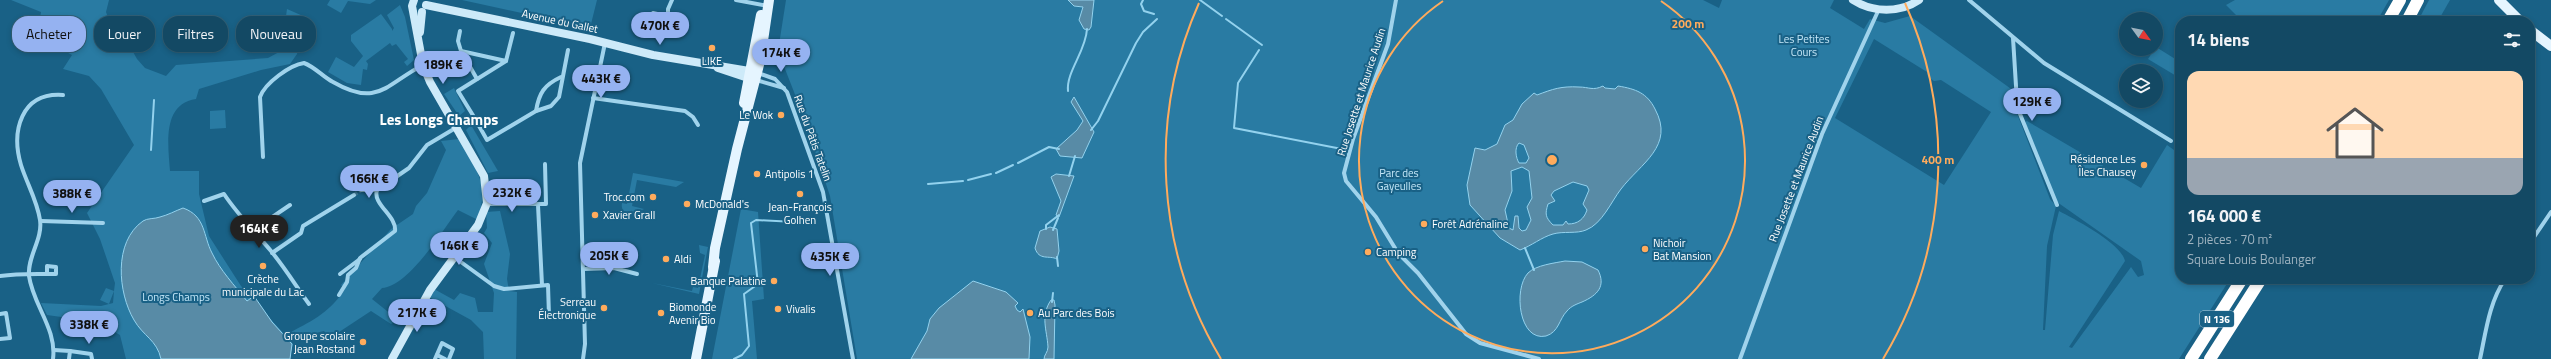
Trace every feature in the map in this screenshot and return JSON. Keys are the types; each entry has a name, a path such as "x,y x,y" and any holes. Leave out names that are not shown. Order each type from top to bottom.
{"highway":[{"path":"2391,16 2400,0"},
{"path":"2410,16 2418,0"},
{"name":"N 136","path":"2191,359 2239,284"},
{"name":"N 136","path":"2210,359 2258,284"}],"main road":[{"path":"2499,0 2515,16"},
{"path":"696,359 701,324 713,267 715,248 753,75 766,3"},
{"path":"2535,34 2551,46"},
{"path":"691,359 701,324"}],"street":[{"path":"653,13 667,18 672,0"},
{"path":"736,0 766,3"},
{"name":"Rue Josette et Maurice Audin","path":"1396,0 1388,44 1353,139 1344,173 1346,181 1376,217 1398,253 1418,273 1466,334 1480,343 1539,359"},
{"path":"1853,0 1879,9 1903,8 1919,0"},
{"path":"1969,0 2044,63 2171,141"},
{"path":"392,359 430,290 478,225 487,204 484,176 423,65 412,3"},
{"name":"Avenue du Gallet","path":"412,3 606,43 653,55 712,65 724,71 753,75"},
{"path":"419,37 424,6"},
{"name":"Rue Josette et Maurice Audin","path":"1740,359 1822,134 1879,9"},
{"path":"460,31 458,41 461,51 477,79"},
{"path":"513,33 506,61 458,90 487,140 536,111 551,106 559,97 561,78 568,50"},
{"path":"2013,38 2018,105 2057,205"},
{"path":"583,359 585,344 580,163 606,43"},
{"path":"461,51 506,61"},
{"path":"263,157 260,97 263,90 288,69 304,62 339,86 371,94 383,92 423,65"},
{"name":"Rue du Pâtis Tatelin","path":"753,75 785,88"},
{"name":"Rue du Pâtis Tatelin","path":"753,75 776,79 785,88 823,192 852,359"},
{"path":"536,111 538,98 544,88 561,78"},
{"path":"53,359 54,350 52,334 33,298 28,274 40,234 41,221 37,204 21,164 18,143 20,123 25,110 36,99 50,94 63,95"},
{"path":"593,98 685,111 693,117 698,125"},
{"path":"361,190 376,190 409,168 427,145 474,117"},
{"path":"487,204 546,204 545,164"},
{"path":"340,274 395,231 395,225 377,197 376,190"},
{"path":"204,201 224,194 240,217 272,253 309,304"},
{"path":"272,253 301,233 303,226 354,195"},
{"path":"253,230 290,205"},
{"path":"538,205 542,285"},
{"path":"2535,236 2551,212"},
{"path":"41,221 103,223"},
{"path":"454,256 494,286 504,289 548,285 549,316"},
{"path":"338,295 347,282 348,275 356,268 360,258"},
{"path":"583,269 614,268 637,274"},
{"path":"0,276 47,274"},
{"path":"2480,359 2493,304 2503,284"},
{"path":"0,314 6,314 10,338 0,339"},
{"path":"445,359 436,357 442,344 454,349 449,359"},
{"path":"54,350 91,354 92,359"},
{"path":"69,359 70,351"}],"green space":[{"name":"Longs Champs","path":"11,0 109,0 106,12 108,16 94,16 94,52 133,52 145,68 166,76 176,65 268,58 279,52 297,52 290,64 261,70 199,89 196,99 185,102 177,109 172,117 168,138 170,171 199,171 199,194 209,236 241,286 293,344 289,359 126,359 120,335 97,322 47,315 41,303 101,306 113,303 115,283 100,239 87,213 134,145 101,89 89,76 63,69 72,55 66,52 86,52 86,16 40,16 41,12"},
{"path":"330,0 376,0 370,4 348,1 341,13 327,5"},
{"path":"462,0 597,0 590,28"},
{"name":"Parc des Gayeulles","path":"786,0 1703,0 1719,8 1722,0 1834,0 1830,8 1864,29 1870,19 1885,23 1910,16 2014,91 2018,116 2050,199 2056,206 2047,246 2043,330 2045,330 2053,235 2059,211 2107,240 2122,254 2125,261 2069,347 2072,348 2131,267 2138,277 2144,275 2141,261 2057,202 2025,122 2027,121 2141,188 2167,145 2174,150 2175,149 2175,284 2227,284 2179,359 857,359 830,196 803,115 778,51","holes":["1874,39 1927,72 1928,77 1934,81 1941,80 1991,112 1944,185 1835,118"]},
{"path":"2235,0 2389,0 2380,16 2237,16 2226,5"},
{"path":"2429,0 2450,0 2441,16 2421,16"},
{"path":"400,5 405,17 414,60 407,66 404,62 408,59 396,44 392,46 390,43 366,61 368,64 367,70 363,69 361,85 347,83 328,72 336,57 354,67 363,56 351,41 351,35 381,14 392,31 394,28 387,15"},
{"name":"Longs Champs","path":"287,9 303,16 286,16"},
{"path":"2163,51 2175,59 2175,75 2163,68 2163,64 2156,64 2148,59 2150,56 2163,56"},
{"path":"454,88 465,111 459,116 444,94"},
{"path":"225,110 226,128 210,129 210,111"},
{"path":"471,125 498,171 488,173 466,130"},
{"path":"459,139 476,169 482,186 481,207 478,220 458,210 414,268 392,285 382,288 372,299 392,315 393,323 391,324 371,311 330,338 324,331 295,338 291,332 315,319 328,309 340,297 345,289 341,285 391,229 413,214 416,206 427,193 446,150 441,141"},
{"path":"633,173 684,182 676,187 637,180 632,206 644,209 633,214 629,212 628,214 623,210 622,203 627,204"},
{"path":"741,209 758,212 764,299 752,301 757,359 712,359"},
{"path":"500,211 510,254 507,279 509,291 517,292 516,359 484,359 483,332 471,320 429,297 434,289 454,300 460,293 475,298 478,312 493,312 494,293 484,264 492,243 484,233 487,228 486,212"},
{"path":"699,245 708,247 699,294 652,283 692,291 693,287 698,288 705,255 700,253"},
{"path":"106,288 114,291 109,304 100,300"}],"shaded area":[{"path":"1068,0 1094,0 1091,27 1089,30 1084,29 1079,20 1083,7 1074,6"},
{"path":"1603,86 1605,88 1615,89 1618,86 1624,87 1636,90 1645,95 1655,109 1660,122 1661,133 1658,144 1646,162 1621,189 1606,212 1592,227 1582,231 1553,234 1520,250 1500,238 1470,205 1467,185 1475,148 1485,150 1497,144 1505,125 1513,120 1522,104 1534,93 1537,95 1567,87 1594,89","holes":["1519,143 1524,145 1529,158 1526,163 1519,163 1517,158 1516,150","1522,167 1529,171 1532,198 1527,207 1531,220 1526,230 1522,231 1519,228 1518,216 1515,216 1513,230 1509,228 1505,210 1512,191 1511,171","1573,182 1587,186 1589,190 1583,204 1587,210 1578,222 1568,224 1566,221 1563,225 1553,225 1548,220 1546,213 1548,204 1555,201 1551,195 1554,191"]},
{"path":"1074,97 1094,132 1082,158 1060,156 1056,149 1077,130 1083,121 1071,102"},
{"path":"1056,174 1074,176 1059,217 1056,215 1061,201 1051,177"},
{"path":"183,208 196,216 200,221 209,247 223,272 247,301 254,296 272,322 292,344 290,359 161,359 156,347 134,320 124,296 121,268 123,254 133,230 143,221 158,218"},
{"path":"1050,227 1057,229 1059,251 1057,259 1039,255 1035,248 1040,231"},
{"path":"1565,261 1582,262 1598,270 1601,285 1596,293 1588,299 1574,305 1564,314 1554,332 1546,336 1537,336 1530,331 1524,323 1521,313 1520,302 1523,281 1531,270"},
{"path":"973,281 1006,292 1018,303 1015,306 1017,310 1020,312 1023,309 1030,337 1029,359 911,359 927,331 930,319 939,308"},
{"path":"1051,300 1054,300 1055,305 1054,359 1044,359 1048,347 1045,317"}],"waterway":[{"path":"1143,0 1141,4 1144,11 1154,14"},
{"path":"1200,0 1222,16"},
{"path":"1091,130 1098,121 1136,43 1143,32 1157,19"},
{"path":"1226,19 1262,45"},
{"path":"1068,91 1070,76 1086,37 1087,29"},
{"path":"1259,50 1238,83 1234,128 1342,149"},
{"path":"151,150 154,100"},
{"path":"1018,163 1049,147 1059,149"},
{"path":"1069,176 1075,156"},
{"path":"996,173 1013,165"},
{"path":"968,180 991,174"},
{"path":"928,184 963,181"},
{"path":"1046,229 1046,225 1059,215"},
{"path":"1053,230 1058,218"},
{"path":"734,359 742,355 749,346 744,294 758,284 751,223 756,220 814,223"},
{"path":"1525,248 1534,270"},
{"path":"1057,257 1058,266"},
{"path":"1052,302 1053,293"}],"tunnel":[{"path":"354,195 361,190"}],"place":[{"name":"LIKE","path":"712,48"},
{"name":"Le Wok","path":"781,115"},
{"name":"Résidence Les Îles Chausey","path":"2144,165"},
{"name":"Antipolis 1","path":"757,174"},
{"name":"Jean-François Golhen","path":"800,194"},
{"name":"Troc.com","path":"653,197"},
{"name":"McDonald's","path":"687,204"},
{"name":"Xavier Grall","path":"595,215"},
{"name":"Forêt Adrénaline","path":"1424,224"},
{"name":"Nichoir Bat Mansion","path":"1645,249"},
{"name":"Camping","path":"1368,252"},
{"name":"Aldi","path":"666,259"},
{"name":"Crèche municipale du Lac","path":"263,266"},
{"name":"Banque Palatine","path":"774,281"},
{"name":"Serreau Électronique","path":"604,308"},
{"name":"Vivalis","path":"778,309"},
{"name":"Biomonde Avenir Bio","path":"661,313"},
{"name":"Au Parc des Bois","path":"1030,313"},
{"name":"Groupe scolaire Jean Rostand","path":"363,342"}],"district":[{"name":"Les Longs Champs","path":"439,119"}],"park label":[{"name":"Les Petites Cours","path":"1804,45"}]}
